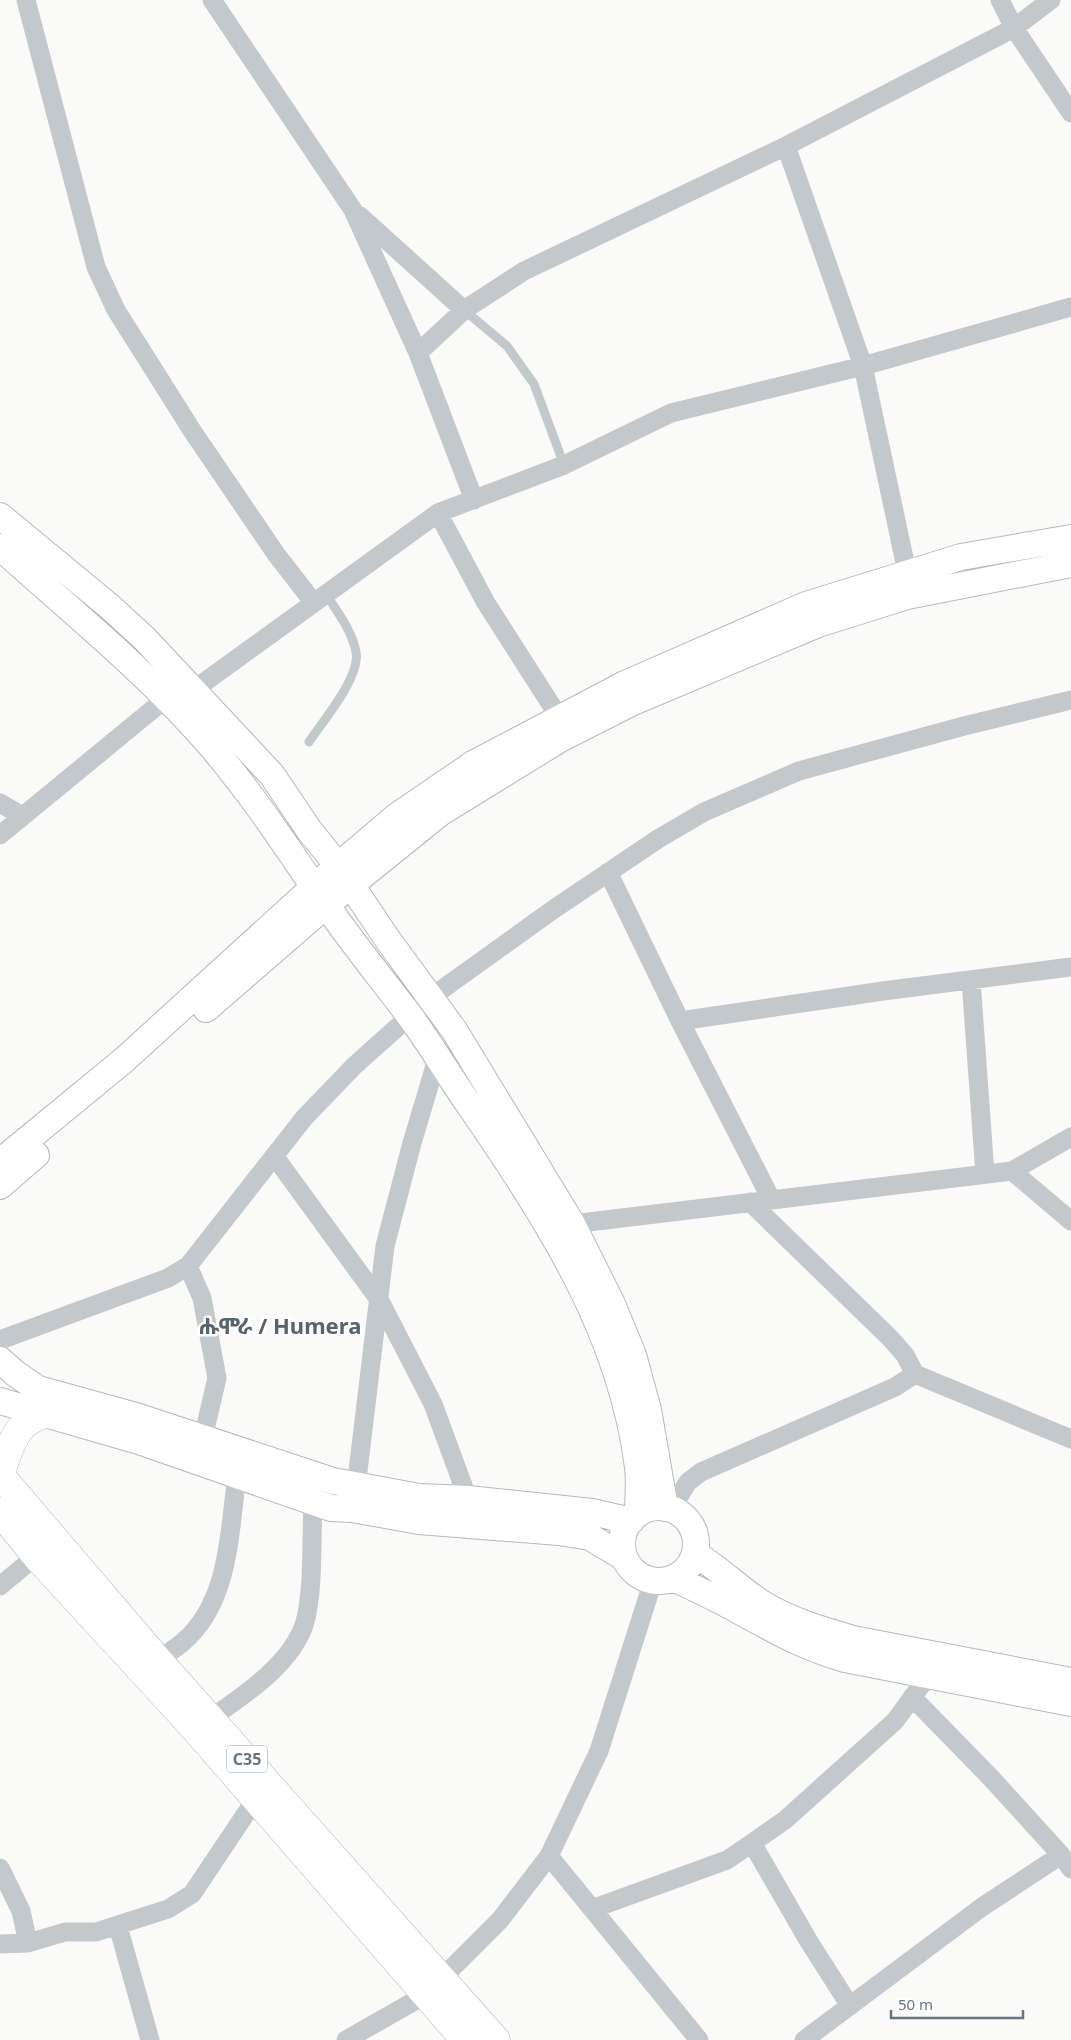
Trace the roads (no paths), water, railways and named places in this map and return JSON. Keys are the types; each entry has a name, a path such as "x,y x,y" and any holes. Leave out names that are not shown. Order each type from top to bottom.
{"main road":[{"path":"0,1474 13,1437 32,1418 46,1414"},
{"name":"C35","path":"0,1474 158,1660 255,1800 433,1986 496,2040"},
{"name":"C35","path":"0,1512 36,1556 203,1724 433,1986 464,2040"}],"street":[{"path":"26,0 96,267 116,310 199,440 276,554 320,599"},
{"path":"212,0 353,210 418,353 474,500"},
{"path":"1000,0 1014,28 1071,113"},
{"path":"418,353 464,310 524,271 786,146 1014,28 1051,0"},
{"path":"786,146 864,366 907,572"},
{"path":"353,210 464,310"},
{"path":"0,835 179,694 320,599 438,513 564,465 672,413 864,366 1071,307"},
{"path":"438,513 486,603 559,717"},
{"path":"0,516 109,606 179,694 206,739 280,836 321,896 411,1018 534,1199 563,1229 612,1304 632,1355 648,1410 668,1509"},
{"path":"0,1186 129,1066 345,876 440,813 537,753 633,702 806,605 907,572 961,557 1071,538"},
{"path":"0,547 179,694 272,774 308,830 345,876 454,1030 501,1105 563,1229 620,1379 633,1433 639,1470 635,1518"},
{"path":"345,876 397,816 473,764 559,717 625,684 907,596 1071,564"},
{"path":"0,1340 168,1278 188,1266 304,1118 342,1079 411,1018 430,998 608,872 704,812 799,771 964,726 1067,704"},
{"path":"0,804 22,816"},
{"path":"608,872 680,1021 771,1199"},
{"path":"680,1021 1071,967"},
{"path":"971,980 985,1174"},
{"path":"354,1498 380,1301 385,1246 412,1143 438,1056"},
{"path":"0,1162 129,1066"},
{"path":"563,1229 771,1199 1012,1171 1071,1137"},
{"path":"274,1157 380,1301 433,1404 468,1499"},
{"path":"1012,1171 1071,1221"},
{"path":"750,1202 890,1338 905,1355 915,1374 1071,1438"},
{"path":"188,1266 202,1298 217,1378 202,1438"},
{"path":"0,1360 38,1389 136,1416 333,1481 354,1498 419,1521 559,1532 590,1537 625,1558 636,1573 663,1579 735,1608 776,1633 812,1650 845,1659 928,1676 1071,1703"},
{"path":"668,1509 688,1482 701,1472 895,1387 915,1374"},
{"path":"0,1401 117,1434 331,1508 354,1498 419,1497 468,1499 635,1518"},
{"path":"158,1660 183,1642 193,1632 215,1599 222,1580 238,1476"},
{"path":"203,1724 270,1673 285,1659 297,1641 308,1604 313,1503"},
{"path":"625,1558 623,1545 625,1532 635,1518 655,1508 668,1509 689,1522 696,1543 695,1554 683,1573 663,1579"},
{"path":"695,1554 711,1563 762,1603 786,1616 820,1629 853,1639 1071,1681"},
{"path":"0,1586 36,1556"},
{"path":"346,2040 371,2033 433,1986 500,1920 549,1856 598,1751 663,1579"},
{"path":"592,1909 728,1860 785,1820 895,1721 928,1676"},
{"path":"804,2040 982,1907 1066,1862 912,1697"},
{"path":"0,1944 28,1943 65,1932 96,1932 158,1914 192,1894 255,1800"},
{"path":"752,1843 850,2006"},
{"path":"549,1856 699,2040"},
{"path":"0,1868 18,1904 28,1943"},
{"path":"118,1926 150,2040"}],"lane":[{"path":"464,310 507,346 530,378 564,465"},
{"path":"308,742 351,678 356,666 357,653 352,638 320,599"}],"district":[{"name":"ሑሞራ / Humera","path":"280,1326"}]}
